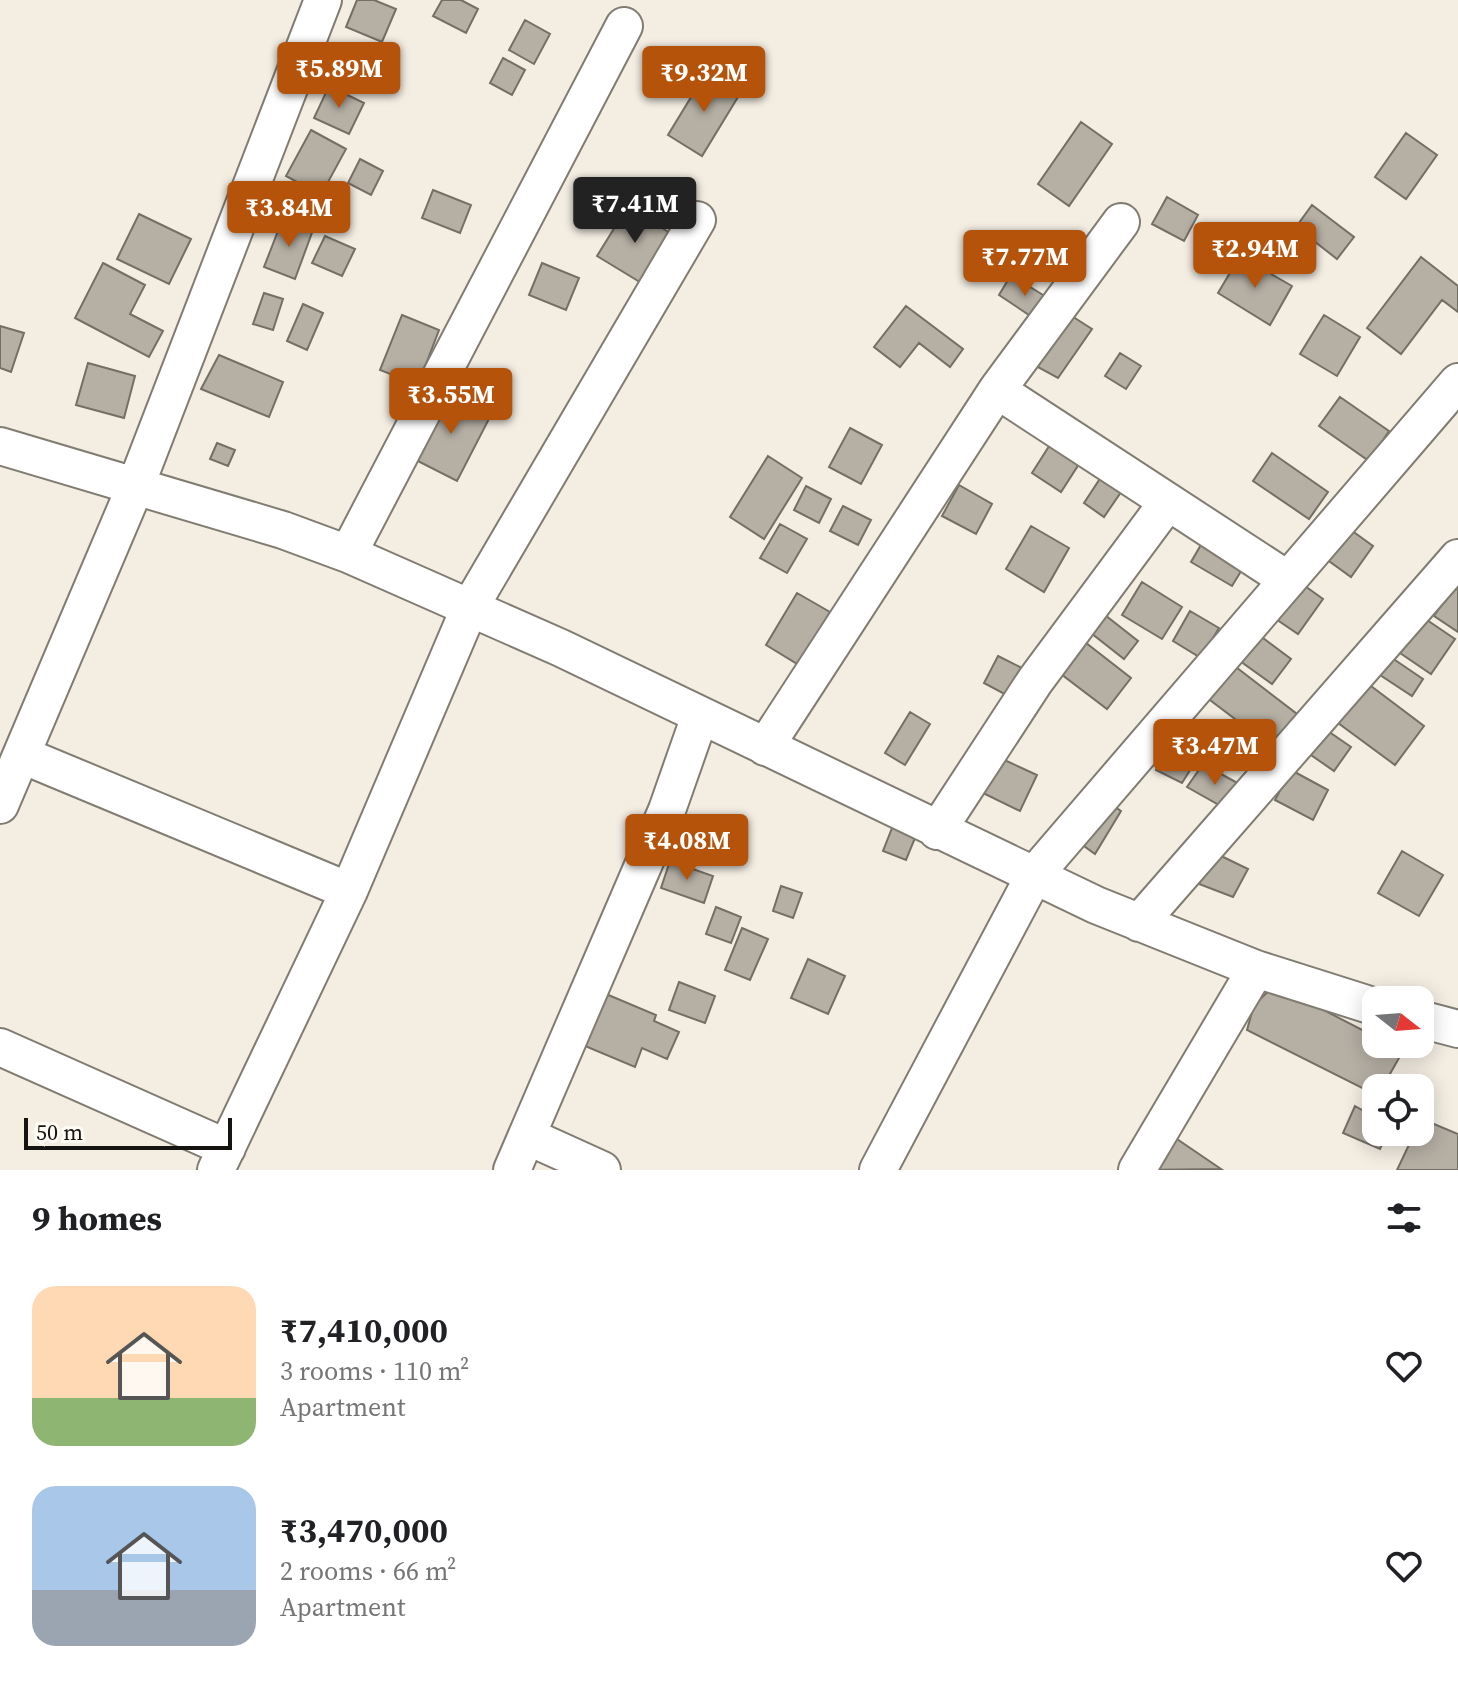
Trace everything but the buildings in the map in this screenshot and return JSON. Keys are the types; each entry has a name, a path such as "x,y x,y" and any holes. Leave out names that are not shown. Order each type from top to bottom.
{"street":[{"path":"0,805 136,485 323,0"},
{"path":"348,554 624,26"},
{"path":"0,1047 222,1159 349,891 470,607 697,220"},
{"path":"765,747 997,390 1121,222"},
{"path":"878,1170 1035,874 1458,382"},
{"path":"997,390 1288,580"},
{"path":"0,446 283,530 348,554 470,607 937,831 1139,923 1256,969 1362,1003"},
{"path":"937,831 1035,681 1167,503"},
{"path":"1139,923 1458,558"},
{"path":"512,1170 667,810 700,716"},
{"path":"22,755 349,891"},
{"path":"1137,1170 1256,969"},
{"path":"1434,1023 1458,1029"},
{"path":"527,1136 602,1170"}]}
